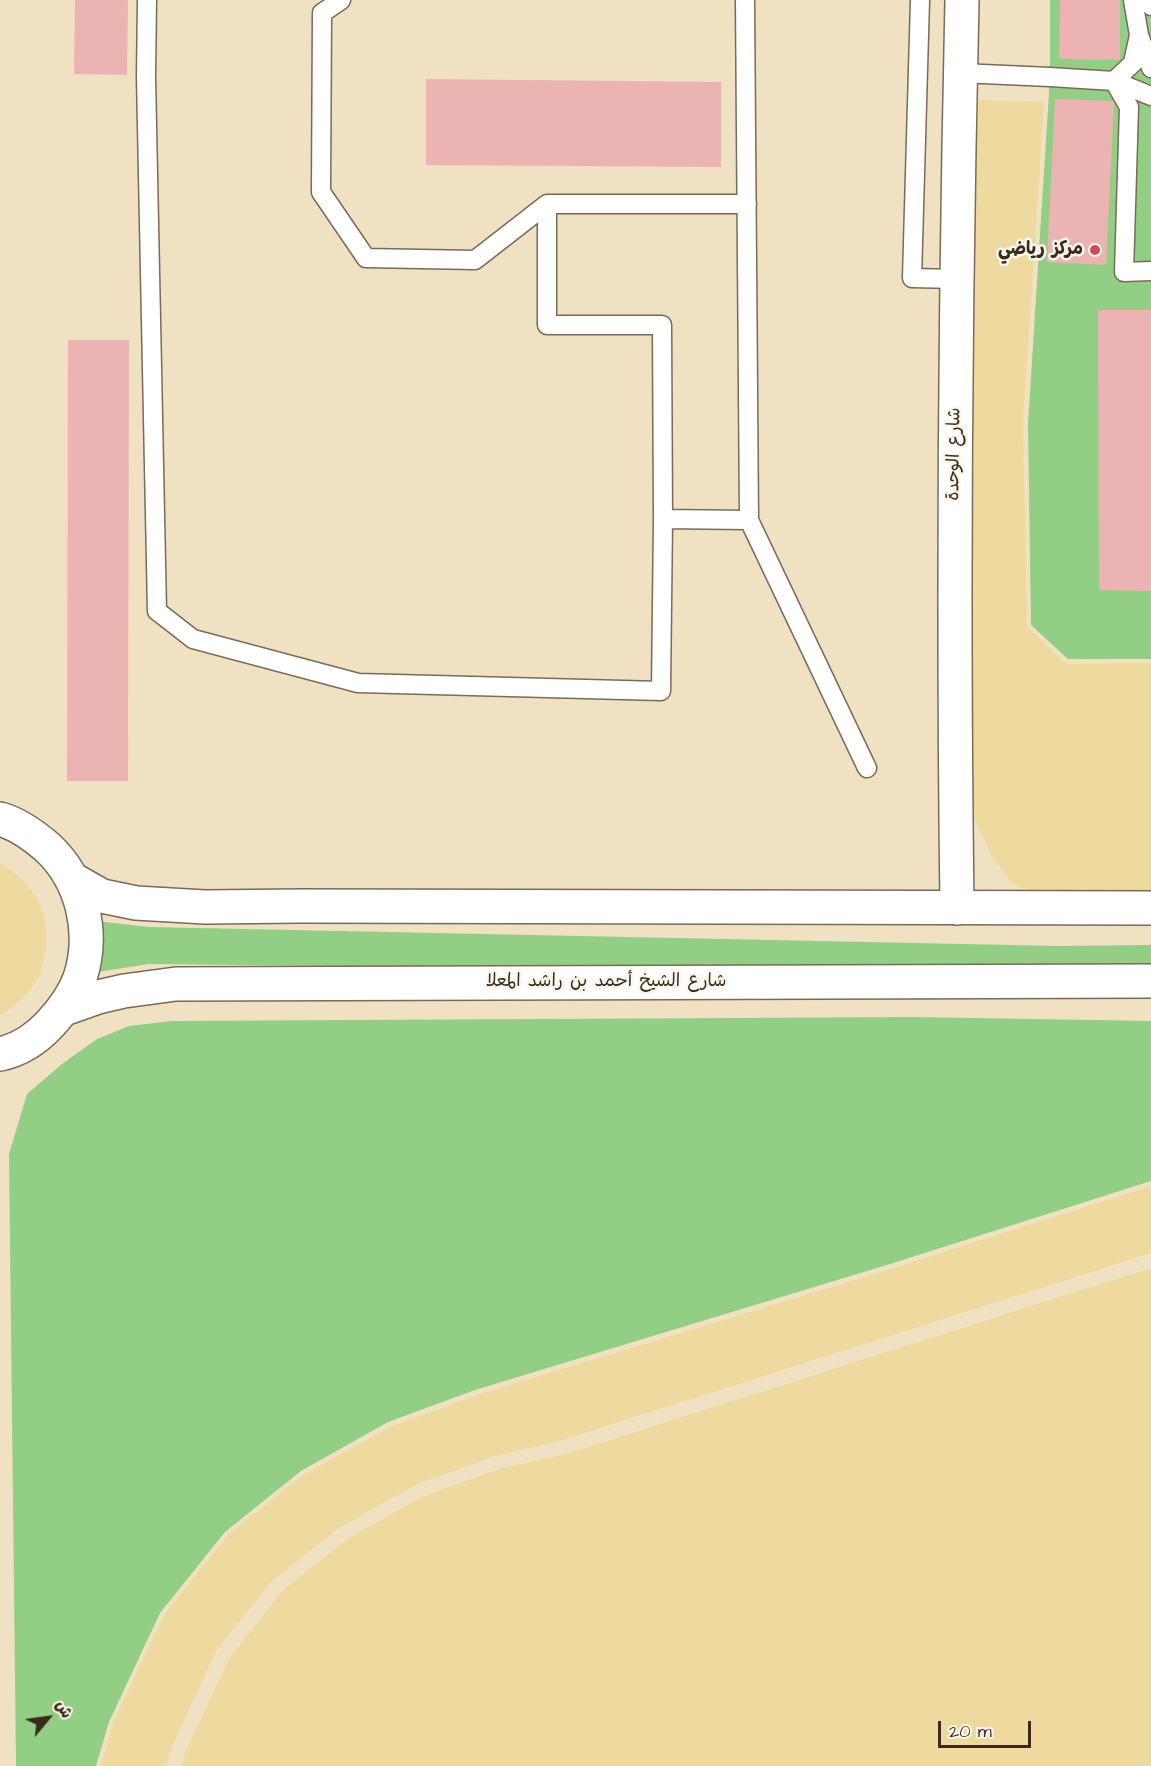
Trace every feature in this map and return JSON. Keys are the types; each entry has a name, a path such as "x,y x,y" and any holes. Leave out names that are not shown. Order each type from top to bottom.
{"street":[{"name":"شارع الوحدة","path":"957,908 954,651 962,0"},
{"path":"3,813 34,835 56,855 72,879 84,911 87,945 80,979 64,1009 40,1034 4,1062"},
{"path":"72,879 102,896 125,901 205,907 1151,908"},
{"name":"شارع الشيخ أحمد بن راشد المعلا","path":"64,1009 124,991 176,984 1151,981"}],"lane":[{"path":"147,0 146,77 157,611 193,639 358,683 661,691 662,325 547,325 547,204"},
{"path":"341,0 322,13 321,192 366,258 475,260 547,204 747,204"},
{"path":"745,0 749,519 867,768"},
{"path":"920,0 912,278 957,279"},
{"path":"1133,0 1139,35 1151,68"},
{"path":"1150,0 1151,6"},
{"path":"1114,81 1133,63 1139,35"},
{"path":"960,74 1114,81 1151,96"},
{"path":"1114,81 1129,108 1124,272 1151,271"},
{"path":"663,519 749,519"}],"green space":[{"name":"مركز رياضي","path":"1050,0 1151,0 1151,659 1068,659 1031,625 1028,424 1050,77"},
{"path":"96,921 149,927 1059,946 1151,945 1151,972 990,973 149,964 98,972"},
{"path":"914,1017 1151,1021 1151,1181 890,1264 475,1390 388,1422 301,1471 225,1532 160,1613 109,1722 96,1766 16,1766 9,1154 27,1094 62,1064 97,1039 129,1026 172,1021"}],"sand":[{"path":"979,100 1044,102 1023,424 1027,627 1066,664 1151,663 1151,893 1038,894 1011,883 990,853 974,817 969,658 969,280"},
{"path":"0,864 23,880 39,903 44,916 46,944 42,970 35,983 22,999 0,1016"},
{"path":"1151,1186 1151,1253 562,1440 495,1456 417,1484 339,1528 273,1580 217,1649 172,1746 166,1766 101,1766 113,1723 164,1615 228,1535 303,1475 390,1427 477,1395 891,1269"},
{"path":"1151,1268 1151,1766 181,1766 230,1657 283,1590 347,1539 422,1497 499,1469 566,1454"}],"building":[{"path":"75,0 128,0 127,75 74,74"},
{"path":"1060,0 1120,0 1120,60 1059,59"},
{"path":"426,79 721,82 721,167 426,165"},
{"path":"1055,99 1114,101 1106,265 1047,262"},
{"path":"1098,310 1151,310 1151,591 1099,590"},
{"path":"68,340 129,340 128,781 67,781"}],"place":[{"name":"مركز رياضي","path":"1095,250"}]}
